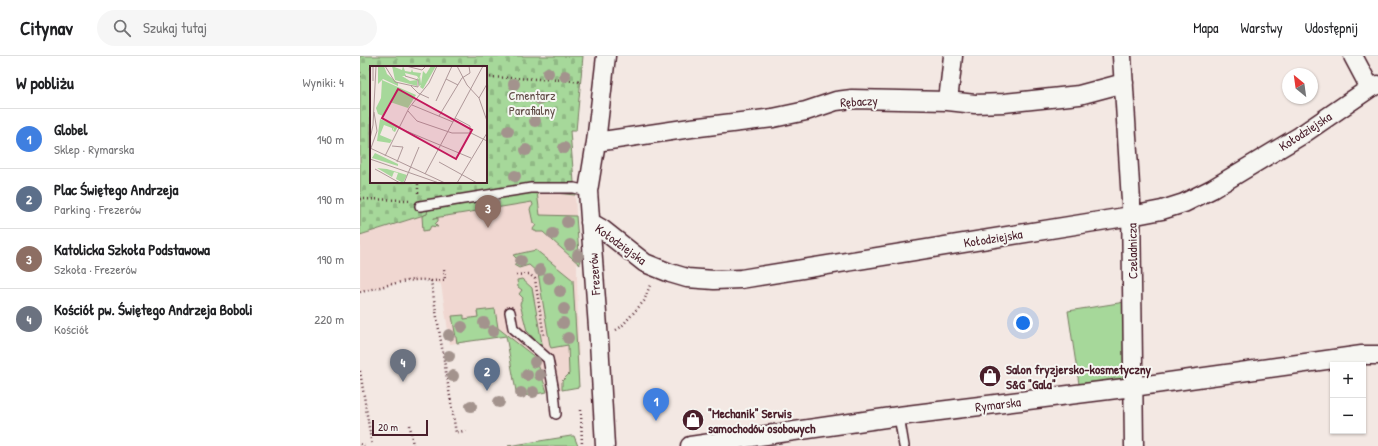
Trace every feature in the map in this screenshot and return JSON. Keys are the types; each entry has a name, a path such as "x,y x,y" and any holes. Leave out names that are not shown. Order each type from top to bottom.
{"street":[{"name":"Frezerów","path":"605,446 588,191 596,142 606,56"},
{"path":"948,101 953,56"},
{"name":"Czeladnicza","path":"1122,56 1132,216 1134,446"},
{"path":"1353,56 1374,86"},
{"name":"Rębaczy","path":"596,142 773,118 852,99 948,101 975,104 1004,103 1079,95 1124,83"},
{"name":"Kołodziejska","path":"590,222 602,229 645,263 687,278 714,280 741,279 1132,216 1162,210 1184,203 1212,189 1300,136 1374,86"},
{"name":"Rymarska","path":"690,446 899,416 1134,387 1362,355 1378,355"}],"lane":[{"path":"420,206 531,188 574,188 588,191"},
{"path":"510,312 512,328 548,359 554,391 556,414"},
{"path":"899,416 904,446"}],"path":[{"path":"360,72 360,77"},
{"path":"487,77 581,82"},
{"path":"360,199 412,200"},
{"path":"360,292 402,282 425,280 431,282 445,280 444,269"},
{"path":"599,341 621,327 644,301 651,282 662,269"},
{"path":"516,275 528,274 535,279 548,359"},
{"path":"431,282 456,433 467,430"},
{"path":"360,371 372,446"},
{"path":"581,410 582,446"},
{"path":"410,425 413,446"},
{"path":"360,444 364,446"}],"shaded area":[{"path":"537,192 575,195 579,387 517,397 506,336 450,344 441,284 425,280 402,282 360,292 360,235 427,214"}],"green space":[{"name":"Cmentarz Parafialny","path":"360,56 583,56 576,131 570,131 575,195 535,191 428,209 427,214 360,235"},
{"path":"535,191 537,192 540,215 576,216 580,265 543,232 534,231 533,229 536,225 533,223 530,209 533,205 532,202 434,218 438,218 438,221 435,224 438,227 431,226 429,230 423,231 422,216 427,214 428,209"},
{"path":"536,250 573,280 579,387 562,390 562,381 569,374 568,345 551,348 550,346 538,273 529,265 519,268 514,265 518,260 513,255"},
{"path":"522,279 532,288 543,349 527,331 520,304 523,298 519,294 522,290 518,287 517,280"},
{"path":"1125,302 1125,378 1079,384 1068,311"},
{"path":"495,309 498,328 536,358 547,392 517,397 506,336 457,343 452,316 464,315 464,319 478,317 477,311"},
{"path":"574,436 578,446 508,446"}],"place":[{"name":"Katolicka Szkoła Podstawowa","path":"488,228"},
{"name":"Salon fryzjersko-kosmetyczny S&G \"Gala\"","path":"990,376"},
{"name":"Kościół pw. Świętego Andrzeja Boboli","path":"403,382"},
{"name":"Plac Świętego Andrzeja","path":"487,391"},
{"name":"\"Mechanik\" Serwis samochodów osobowych","path":"693,420"},
{"name":"Globel","path":"656,421"}]}
